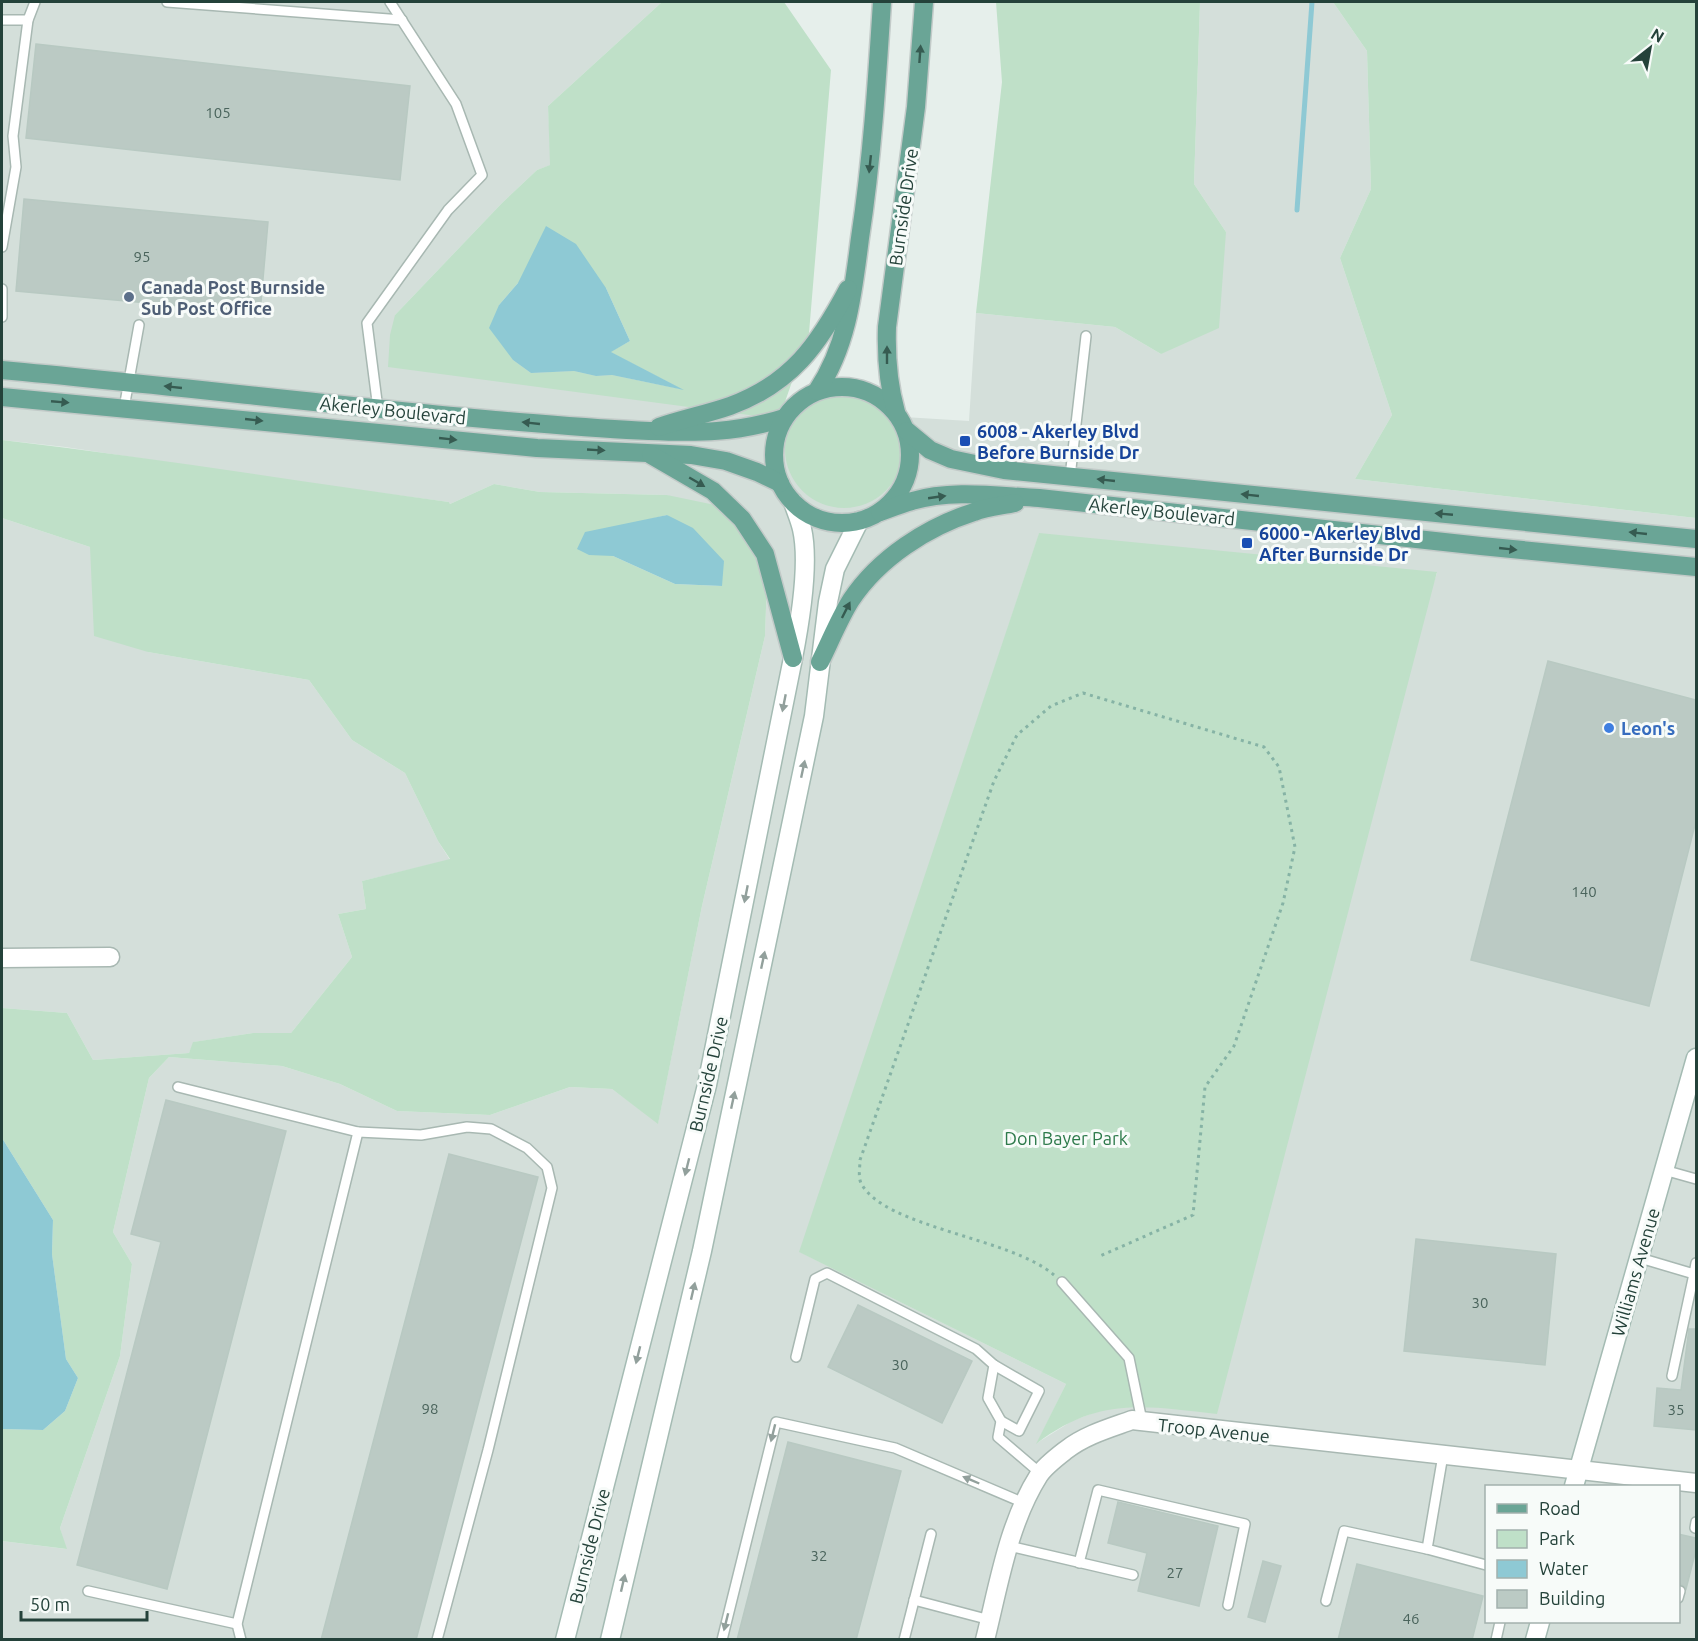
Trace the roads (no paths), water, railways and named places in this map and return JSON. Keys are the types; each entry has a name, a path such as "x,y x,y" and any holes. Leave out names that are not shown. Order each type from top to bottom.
{"main road":[{"name":"Burnside Drive","path":"817,391 839,350 849,317 876,106 882,2"},
{"name":"Burnside Drive","path":"896,412 886,362 887,327 916,107 924,2"},
{"path":"645,431 728,406 749,398 779,380 814,346 825,331 855,274"},
{"name":"Akerley Boulevard","path":"2,370 590,429 732,431 784,418"},
{"path":"838,386 860,388 880,397 896,412 907,431 911,453 908,474 898,496 880,512 859,521 835,523 812,516 793,502 780,483 774,460 776,438 784,418 798,402 817,391 838,386"},
{"name":"Akerley Boulevard","path":"2,397 537,448 691,455 726,461 780,483"},
{"name":"Akerley Boulevard","path":"907,431 930,450 951,459 1004,470 1696,539"},
{"path":"647,453 713,491 742,519 765,554 793,658"},
{"name":"Akerley Boulevard","path":"880,512 912,500 942,495 973,494 1039,498 1696,567"},
{"path":"820,662 851,600 871,575 897,552 930,530 975,511 1039,498"},
{"name":"Burnside Drive","path":"565,1640 707,1085 793,658 802,594 804,552 802,529 793,502"},
{"name":"Burnside Drive","path":"609,1640 702,1251 814,717 834,569 859,521"},
{"path":"2,958 110,957"},
{"name":"Williams Avenue","path":"1576,1478 1696,1058"},
{"name":"Troop Avenue","path":"985,1640 1009,1546 1024,1503 1040,1473 1067,1449 1097,1433 1132,1420 1443,1455 1576,1478 1696,1483"},
{"path":"1535,1640 1540,1623"}],"lane":[{"path":"2,247 16,167 13,136 28,20 35,2"},
{"path":"167,2 402,20"},
{"path":"378,409 367,322 448,210 482,175 456,104 390,2"},
{"path":"2,20 28,20"},
{"path":"2,289 2,317"},
{"path":"124,408 139,325"},
{"path":"1070,477 1086,336"},
{"path":"178,1087 358,1132 421,1135 467,1127 491,1129 527,1148 547,1167 552,1188 488,1450 436,1640"},
{"path":"241,1640 237,1624 358,1132"},
{"path":"1664,1170 1696,1179"},
{"path":"1640,1258 1695,1274"},
{"path":"1672,1376 1696,1263"},
{"path":"796,1357 815,1279 827,1274 976,1349 994,1365 1039,1391 1019,1431 1001,1421 988,1398 994,1365"},
{"path":"1062,1282 1129,1358 1142,1422"},
{"path":"1001,1421 998,1437 1040,1473"},
{"path":"722,1640 776,1422 895,1448 1024,1503"},
{"path":"1427,1549 1443,1455"},
{"path":"1079,1563 1098,1490 1245,1524 1228,1605"},
{"path":"1326,1601 1344,1531 1427,1549 1485,1565"},
{"path":"904,1640 931,1534"},
{"path":"1009,1546 1133,1575"},
{"path":"88,1591 237,1624"},
{"path":"914,1600 990,1620"},
{"path":"1496,1640 1500,1623"}],"water":[{"path":"546,226 576,244 606,288 630,341 611,352 684,390 612,375 596,376 574,371 531,373 513,360 489,328 499,305 518,283"},
{"path":"667,515 693,528 724,561 722,586 675,584 613,556 589,555 577,549 585,532"},
{"path":"2,1138 53,1220 52,1254 66,1359 78,1378 65,1411 43,1430 2,1429"}],"waterway":[{"path":"1297,210 1312,2"}],"place":[{"name":"Canada Post Burnside Sub Post Office","path":"129,297"},
{"name":"6008 - Akerley Blvd Before Burnside Dr","path":"965,441"},
{"name":"6000 - Akerley Blvd After Burnside Dr","path":"1247,543"},
{"name":"Leon's","path":"1609,728"}],"park label":[{"name":"Don Bayer Park","path":"1066,1138"}]}
